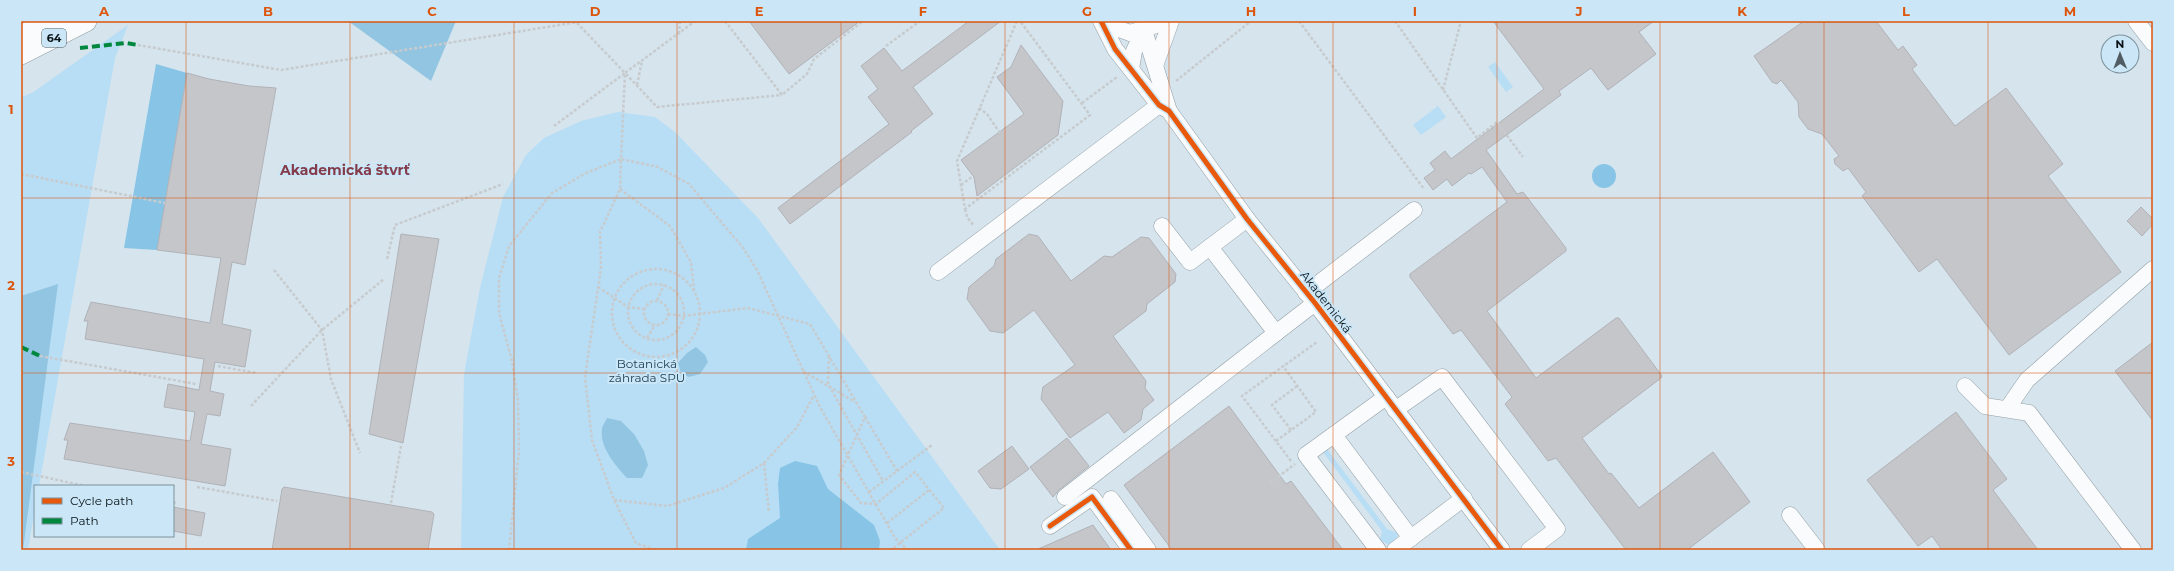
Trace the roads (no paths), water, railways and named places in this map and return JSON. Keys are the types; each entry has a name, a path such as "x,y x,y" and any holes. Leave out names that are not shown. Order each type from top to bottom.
{"main road":[{"name":"64","path":"21,36 50,21"},
{"name":"64","path":"21,54 86,21"}],"street":[{"path":"1102,22 1130,33 1138,25 1170,21 1156,63"},
{"path":"2136,21 2153,43"},
{"name":"Akademická","path":"1102,22 1115,49 1164,108 1390,404 1464,498 1502,550"},
{"path":"938,272 1164,108 1156,63 1138,25"},
{"path":"1131,69 1138,25"},
{"path":"1065,497 1276,333 1310,298 1414,210"},
{"path":"1162,226 1190,262 1247,218"},
{"path":"1210,248 1276,333"},
{"path":"2007,409 2027,380 2153,269"},
{"path":"1378,550 1300,460 1334,435 1442,377 1556,529 1529,550"},
{"path":"1966,386 1985,406 2029,413 2133,550"},
{"path":"1334,435 1411,538"},
{"path":"1050,526 1092,498 1131,550"},
{"path":"1395,550 1464,498"},
{"path":"1111,499 1148,550"},
{"path":"1790,515 1817,550"}],"district":[{"name":"Akademická štvrť","path":"345,170"}],"park label":[{"name":"Botanická záhrada SPU","path":"647,371"}]}
